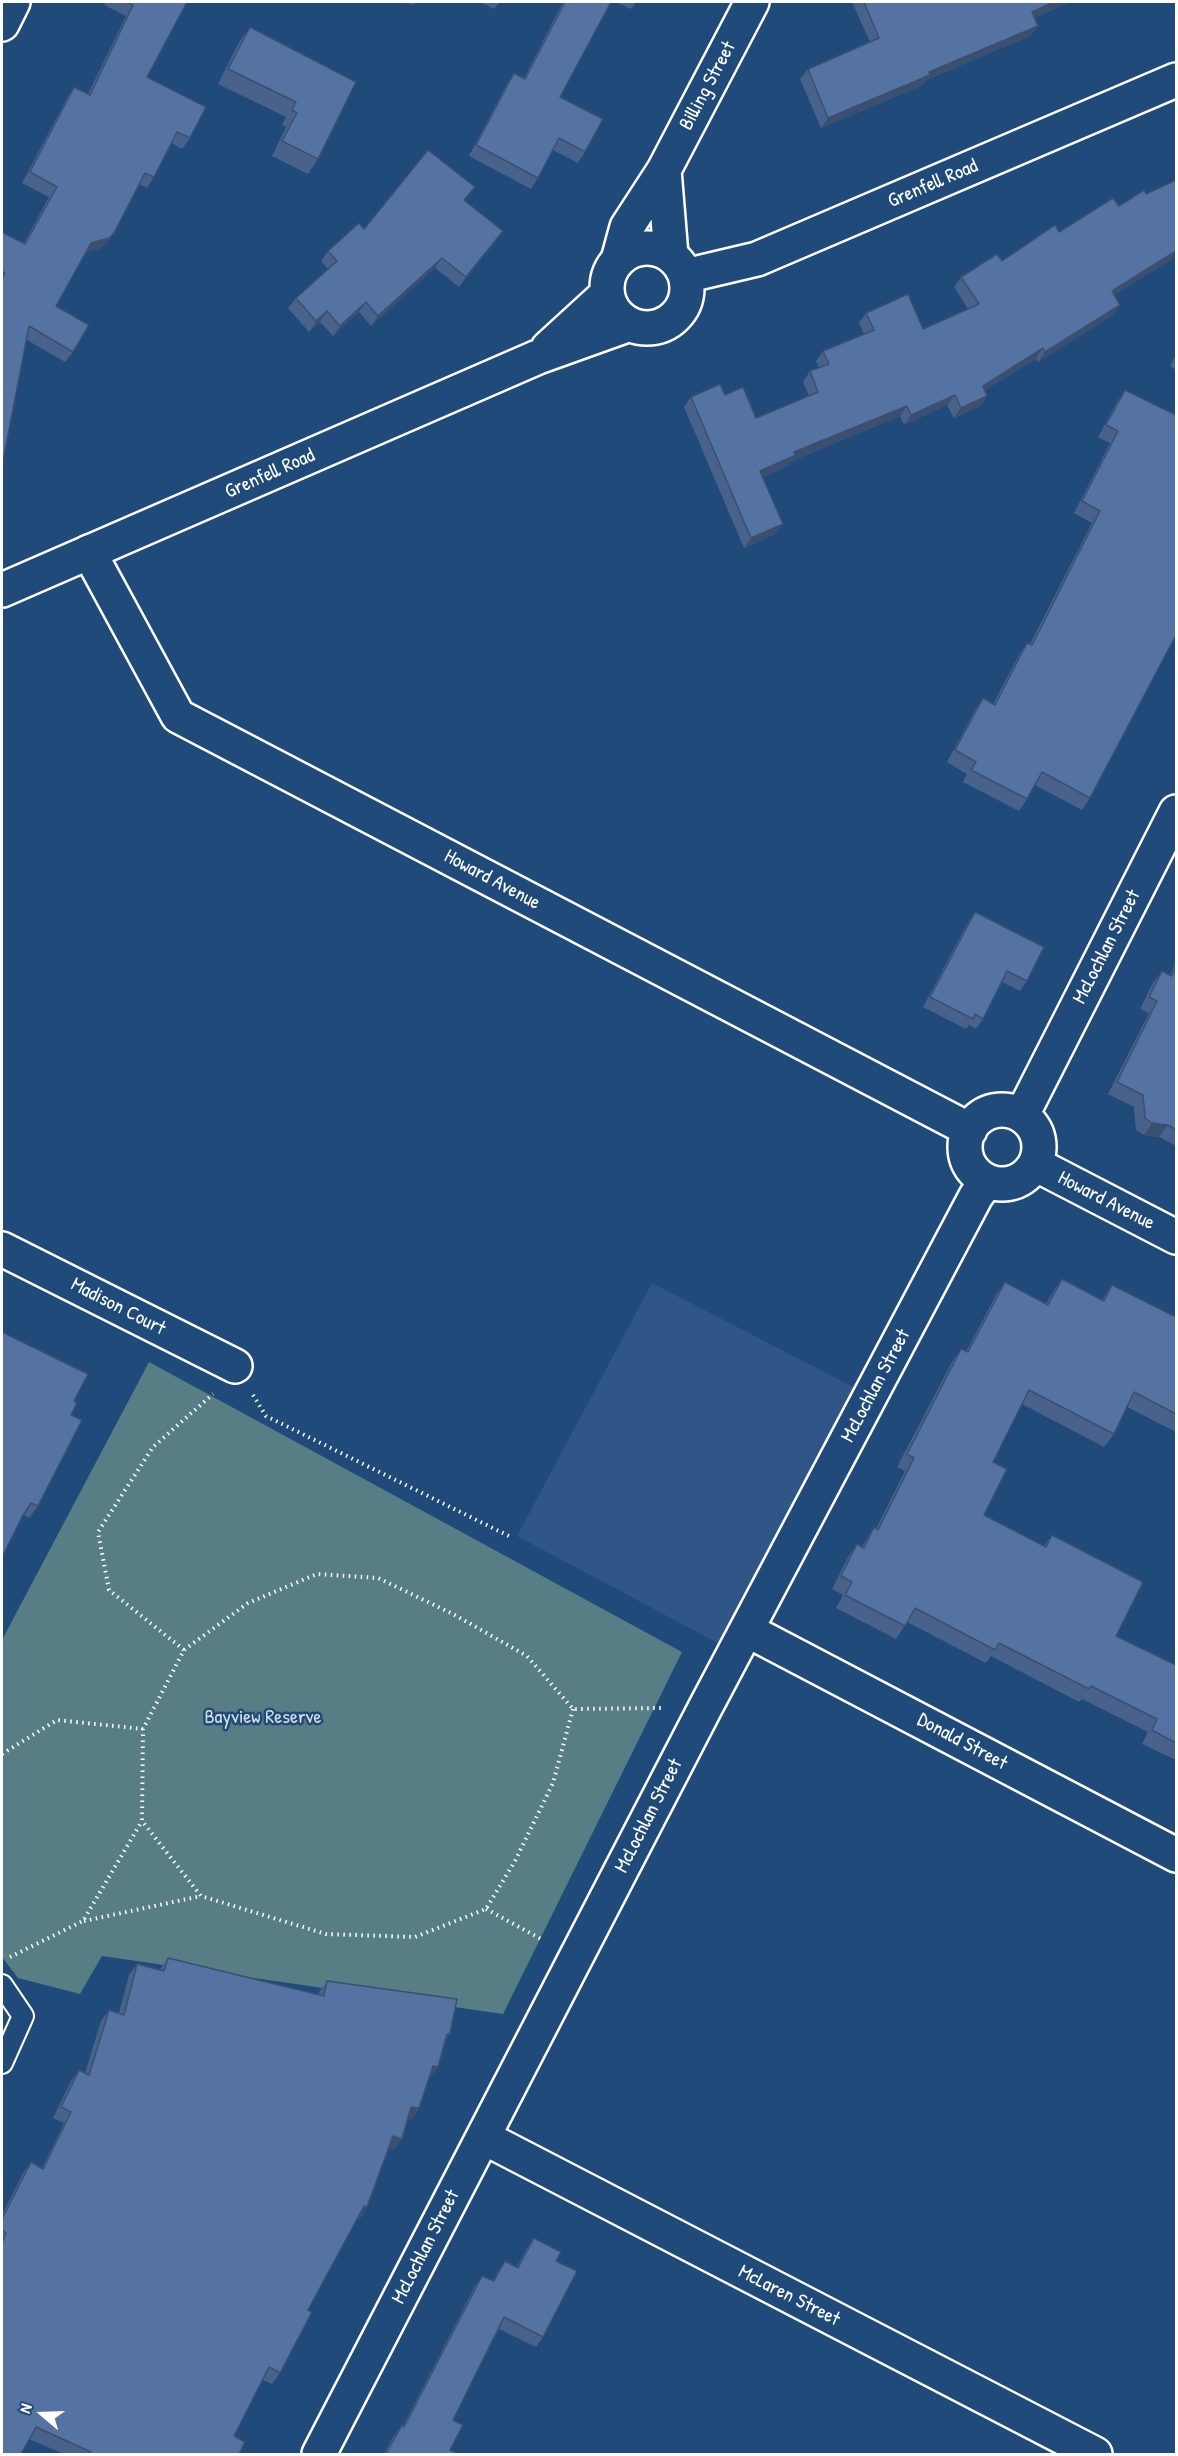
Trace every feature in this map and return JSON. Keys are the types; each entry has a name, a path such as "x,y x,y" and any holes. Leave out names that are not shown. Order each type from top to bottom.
{"street":[{"path":"2,24 13,2"},
{"name":"Billing Street","path":"618,260 627,227 664,170 752,2"},
{"name":"Grenfell Road","path":"678,266 757,259 1176,80"},
{"path":"664,170 684,302 677,313 656,327 643,328 630,324 615,312 607,294 611,269 627,252 638,248 661,250 678,266"},
{"name":"Grenfell Road","path":"538,357 607,294"},
{"name":"Grenfell Road","path":"2,591 538,357 630,324"},
{"name":"Howard Avenue","path":"89,552 178,716 970,1130"},
{"name":"McLochlan Street","path":"1022,1115 1176,812"},
{"path":"1013,1111 1022,1115 1032,1124 1038,1135 1039,1148 1035,1164 1028,1174 1016,1181 1004,1184 987,1181 976,1173 968,1162 966,1150 970,1130 977,1119 988,1112 1013,1111"},
{"name":"Howard Avenue","path":"1035,1164 1176,1237"},
{"name":"McLochlan Street","path":"319,2454 705,1708 976,1196 987,1181"},
{"name":"Madison Court","path":"2,1249 235,1366"},
{"name":"Donald Street","path":"747,1630 1176,1855"},
{"name":"McLaren Street","path":"483,2137 1095,2454"}],"lane":[{"path":"2,1985 23,2016 2,2063"}],"path":[{"path":"184,1650 109,1590 98,1533 153,1447 210,1397 235,1366 266,1416 509,1536"},
{"path":"83,1921 141,1821 143,1729 184,1650 248,1604 317,1574 378,1578 453,1614 527,1656 573,1709 705,1708"},
{"path":"2,1962 83,1921 201,1896 326,1935 415,1937 486,1909 515,1861 553,1784 573,1709"},
{"path":"2,1754 57,1720 143,1729"},
{"path":"141,1821 201,1896"},
{"path":"486,1909 576,1958"}],"shaded area":[{"path":"652,1283 863,1392 727,1648 517,1536"}],"green space":[{"name":"Bayview Reserve","path":"149,1362 682,1652 503,2014 102,1956 80,1994 18,1978 2,1957 2,1640"}],"building":[{"path":"126,2 187,2 147,77 206,107 190,138 177,132 154,177 145,173 114,233 109,238 91,243 56,306 89,325 73,352 29,326 2,466 2,279 5,273 2,271 2,232 25,244 57,187 30,172 74,87 90,95 133,5"},
{"path":"565,2 611,2 560,97 603,119 585,152 559,138 538,178 476,145 514,73 525,79"},
{"path":"864,2 1054,2 1032,12 1038,26 828,118 808,69 879,38"},
{"path":"250,27 356,82 318,159 282,141 297,113 292,110 296,102 228,69"},
{"path":"428,150 475,187 464,200 503,231 466,277 442,258 378,316 366,302 340,326 327,311 316,321 296,298 337,261 328,251 359,223 364,229"},
{"path":"1176,180 1176,251 1112,291 1120,305 1045,352 1043,348 983,386 987,396 961,408 955,395 911,415 907,406 794,452 796,455 760,471 783,524 751,538 691,397 720,384 725,395 743,387 756,418 818,392 810,371 829,364 823,351 874,330 866,313 908,294 923,329 979,304 961,277 997,254 1002,261 1055,225 1059,232 1113,198 1119,206 1144,190 1146,194"},
{"path":"1125,390 1176,415 1176,635 1090,798 1042,772 1027,799 971,770 976,762 955,750 983,698 995,705 1027,643 1032,645 1100,511 1082,501 1118,431 1106,425"},
{"path":"975,912 1044,947 1027,981 1007,971 983,1019 975,1014 973,1019 930,997"},
{"path":"1176,966 1176,1130 1168,1125 1152,1123 1145,1118 1143,1095 1117,1082 1157,1001 1149,997 1162,971 1172,976"},
{"path":"1062,1279 1104,1301 1112,1285 1176,1317 1176,1414 1134,1392 1114,1434 1029,1390 993,1462 1007,1469 984,1515 1046,1547 1052,1535 1143,1582 1116,1636 1176,1665 1176,1743 1152,1730 1157,1719 1091,1686 1089,1689 999,1643 995,1650 915,1608 905,1626 845,1595 852,1582 841,1576 857,1544 864,1548 874,1527 878,1530 914,1458 907,1454 961,1349 968,1352 1005,1282 1048,1305"},
{"path":"2,1332 88,1374 74,1401 77,1403 71,1415 82,1420 38,1506 31,1503 2,1557"},
{"path":"168,1958 324,1996 327,1981 457,1999 450,2034 447,2034 438,2067 433,2066 419,2108 411,2107 402,2139 393,2136 367,2207 364,2206 308,2310 312,2312 280,2373 269,2367 234,2436 245,2442 239,2454 89,2454 91,2452 36,2427 21,2454 2,2454 2,2243 6,2233 2,2230 2,2219 31,2162 43,2169 71,2112 61,2107 79,2070 89,2075 109,2010 124,2015 137,1964 164,1971"},
{"path":"534,2238 561,2252 556,2261 577,2271 543,2337 504,2317 453,2420 463,2425 450,2450 459,2454 386,2454 402,2425 404,2427 482,2276 494,2281 505,2261 518,2268"}]}
